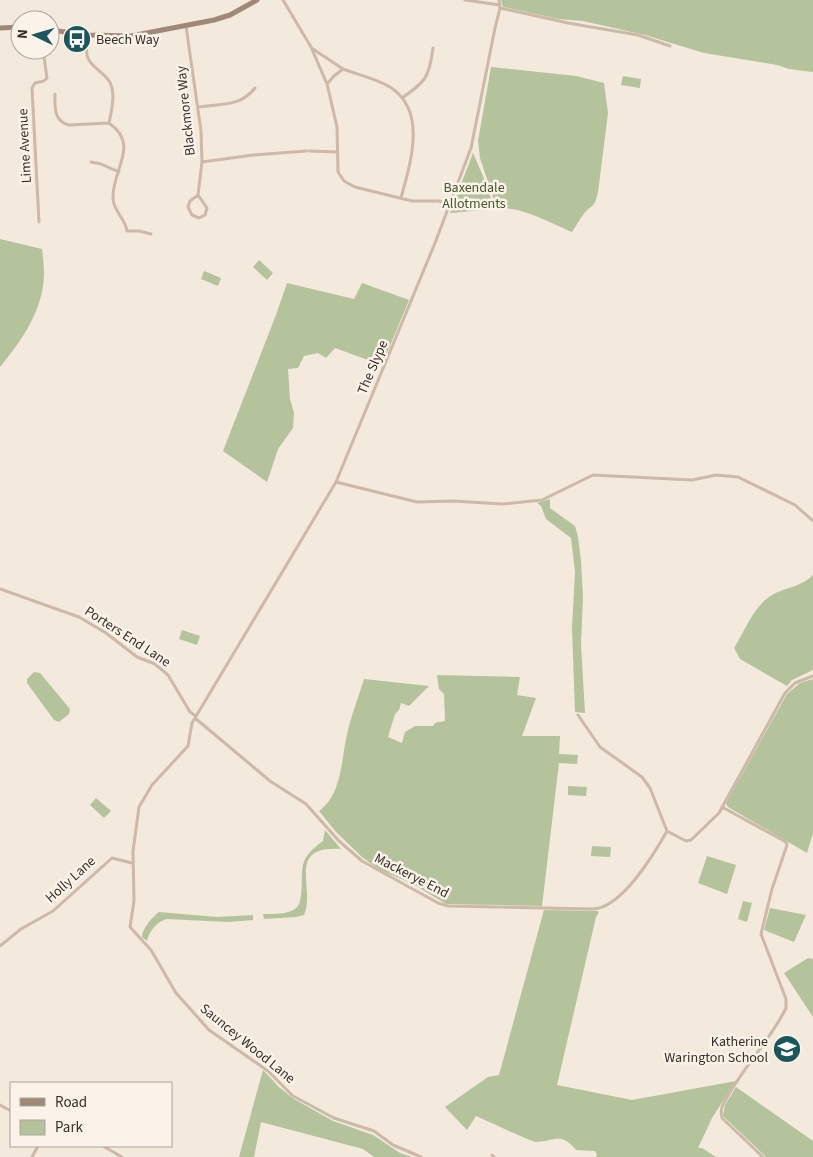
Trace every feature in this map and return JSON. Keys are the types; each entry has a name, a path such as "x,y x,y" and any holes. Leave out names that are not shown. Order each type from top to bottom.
{"street":[{"path":"60,31 88,35 131,36 214,20 230,15 257,0"},
{"path":"283,0 311,47 327,84 337,127 338,172 344,181 356,187 418,202 441,201 450,205"},
{"path":"465,0 568,23 638,35 670,46"},
{"name":"The Slype","path":"196,717 336,482 450,205 471,148 500,7 499,0"},
{"name":"Blackmore Way","path":"186,25 202,138 202,162 198,195 206,208 205,215 199,218 192,216 188,207 190,201 198,195"},
{"path":"88,35 87,57 106,76 113,90 108,123"},
{"path":"311,47 343,69 390,87 402,98 412,123 414,140 401,198"},
{"path":"402,98 420,85 425,78 430,69 433,48"},
{"name":"Lime Avenue","path":"39,222 32,88 34,84 48,78 45,60"},
{"path":"327,84 343,69"},
{"path":"198,108 241,101 249,96 255,88"},
{"path":"54,94 56,115 63,123 69,125 108,123 119,131 123,141 123,154 113,192 113,202 117,212 125,221 126,231 151,234"},
{"path":"202,162 253,155 308,151 337,152"},
{"path":"91,162 119,172"},
{"path":"336,482 410,502 502,504 542,500 593,475 692,480 716,475 738,477 795,505 813,521"},
{"name":"Porters End Lane","path":"0,589 79,617 106,633 137,657 155,664 168,675 190,712 196,717"},
{"path":"578,715 600,748 642,777 650,788 667,831 686,841 691,840 714,819 785,693 795,683 813,676"},
{"name":"Sauncey Wood Lane","path":"190,712 191,725 188,746 152,785 139,807 132,863 134,901 130,928 152,950 176,993 209,1030 268,1071 293,1096 334,1118 374,1131 393,1145 421,1157"},
{"name":"Sauncey Wood Lane","path":"191,725 196,717"},
{"name":"Mackerye End","path":"196,717 270,781 306,804 339,841 362,861 448,906 592,909 605,907 637,878 667,831"},
{"path":"722,807 786,842 787,845 772,889 761,934 786,999 786,1008 722,1106 721,1112 722,1118 763,1157"},
{"name":"Holly Lane","path":"0,946 21,929 53,911 112,858 132,863"},
{"path":"105,1147 122,1157"}],"green space":[{"path":"501,0 813,0 813,72 704,53 645,35 583,21 558,19 503,7"},
{"path":"491,67 576,76 604,83 608,113 597,198 572,232 525,212 505,208 497,209 480,158 478,141"},
{"path":"623,76 641,79 640,88 621,85"},
{"name":"Baxendale Allotments","path":"473,153 489,190 493,209 450,213"},
{"path":"0,239 42,249 44,273 43,286 36,311 24,335 0,367"},
{"path":"259,260 273,273 267,280 253,267"},
{"path":"204,271 221,278 218,286 201,279"},
{"path":"287,283 354,299 362,283 409,300 382,365 335,348 326,358 318,353 304,356 298,368 288,369 290,399 294,413 293,428 278,449 267,482 223,451"},
{"path":"550,499 550,508 575,526 578,537 583,597 581,644 585,713 575,712 572,628 575,572 571,538 546,519 541,506 537,503"},
{"path":"813,575 813,670 792,680 787,686 740,659 734,648 751,618 767,598 779,591 798,585"},
{"path":"182,630 200,636 197,645 179,639"},
{"path":"34,672 40,673 70,709 69,714 59,722 54,720 27,683 27,679"},
{"path":"437,675 520,677 517,695 536,698 522,736 560,736 559,754 578,755 577,764 559,763 542,906 446,904 413,884 380,870 362,857 336,832 319,811 327,804 337,785 350,724 364,679 429,686 409,706 401,703 399,710 395,714 388,737 402,743 405,732 415,726 433,726 435,723 445,721 444,694 439,689"},
{"path":"813,679 813,833 807,853 728,807 726,803 787,694 800,683"},
{"path":"568,786 587,787 586,796 568,795"},
{"path":"96,798 111,811 104,818 90,805"},
{"path":"325,830 341,849 324,850 313,854 308,861 306,871 307,905 304,915 264,919 263,914 286,913 298,906 305,859 323,841"},
{"path":"592,846 611,847 610,857 591,856"},
{"path":"707,856 736,865 727,894 698,883"},
{"path":"743,901 752,903 747,922 738,919"},
{"path":"770,908 806,915 794,942 764,930"},
{"path":"544,910 599,912 596,917 557,1085 632,1100 736,1081 712,1118 698,1148 702,1148 716,1157 596,1157 595,1151 576,1150 571,1144 562,1139 533,1141 476,1116 467,1130 445,1107 488,1077 499,1075"},
{"path":"159,912 217,917 253,915 253,920 228,922 166,919 154,927 147,941 142,937 144,930"},
{"path":"808,958 813,959 813,1017 784,973"},
{"path":"263,1070 294,1099 333,1121 373,1135 400,1153 412,1157 374,1157 363,1149 261,1122 254,1157 239,1157"},
{"path":"736,1087 813,1141 813,1157 766,1157 723,1116 725,1105"}],"place":[{"name":"Beech Way","path":"77,39"},
{"name":"Katherine Warington School","path":"787,1049"}]}
